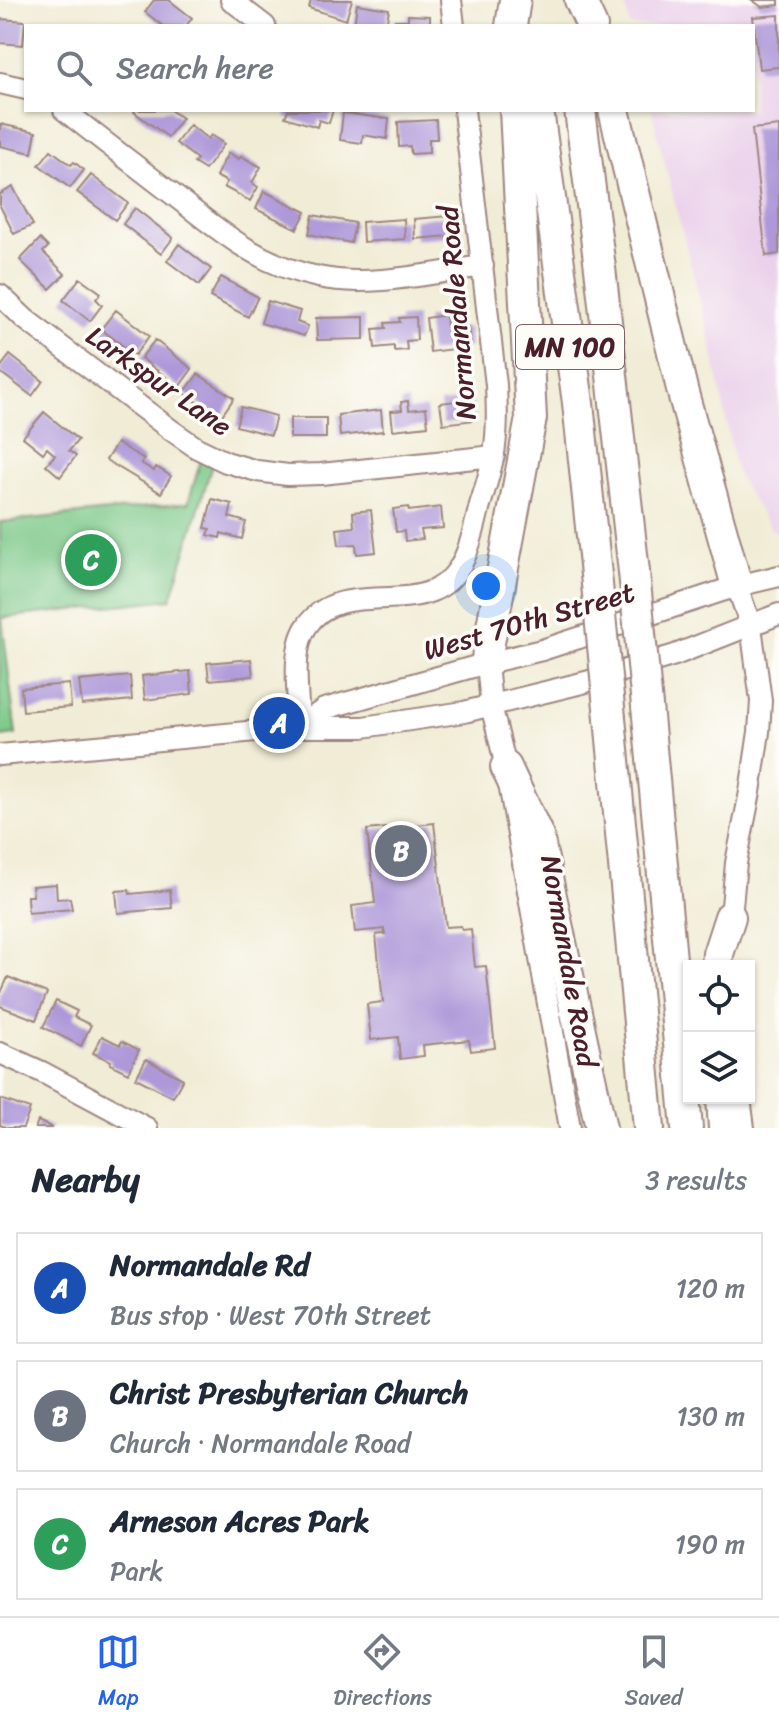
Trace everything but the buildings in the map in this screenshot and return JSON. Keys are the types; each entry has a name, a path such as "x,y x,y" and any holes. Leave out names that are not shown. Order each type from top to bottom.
{"highway":[{"path":"511,24 515,0"},
{"path":"524,0 527,24"},
{"path":"566,0 569,24"},
{"path":"580,0 591,24"},
{"path":"487,663 531,418 515,112"},
{"name":"MN 100","path":"538,112 578,403 649,1128"},
{"name":"MN 100","path":"580,112 634,572 687,1128"},
{"path":"614,112 683,393 737,586"},
{"path":"506,767 538,836 601,1128"},
{"path":"718,960 730,917"},
{"path":"722,1104 724,1128"}],"street":[{"path":"231,0 262,24"},
{"path":"451,0 454,24"},
{"path":"0,83 24,89"},
{"path":"67,112 248,252 283,267 319,278 355,281 483,266"},
{"name":"Normandale Road","path":"299,727 297,656 305,627 328,606 343,601 423,593 447,582 467,554 494,456 496,385 464,112"},
{"name":"Larkspur Lane","path":"0,295 25,319 171,430 197,448 226,462 257,471 310,475 494,456"},
{"name":"West 70th Street","path":"299,727 324,709 542,650 737,586 779,576"},
{"path":"731,960 730,917 736,863 759,732 761,701 751,626 737,586"},
{"name":"West 70th Street","path":"0,755 299,727 363,727 464,712 586,682 675,655 779,614"},
{"name":"Normandale Road","path":"487,663 491,705 506,767 570,1128"},
{"path":"0,1053 147,1128"},
{"path":"741,1104 744,1128"}],"shaded area":[{"path":"624,0 779,0 779,532 771,529 737,475 711,343 652,112 755,112 755,24 630,24"}],"green space":[{"path":"201,460 212,465 171,599 2,618 16,735 0,737 0,522 188,503"}],"place":[{"name":"Arneson Acres Park","path":"91,560"},
{"name":"Normandale Rd","path":"279,723"},
{"name":"Christ Presbyterian Church","path":"401,851"}]}
